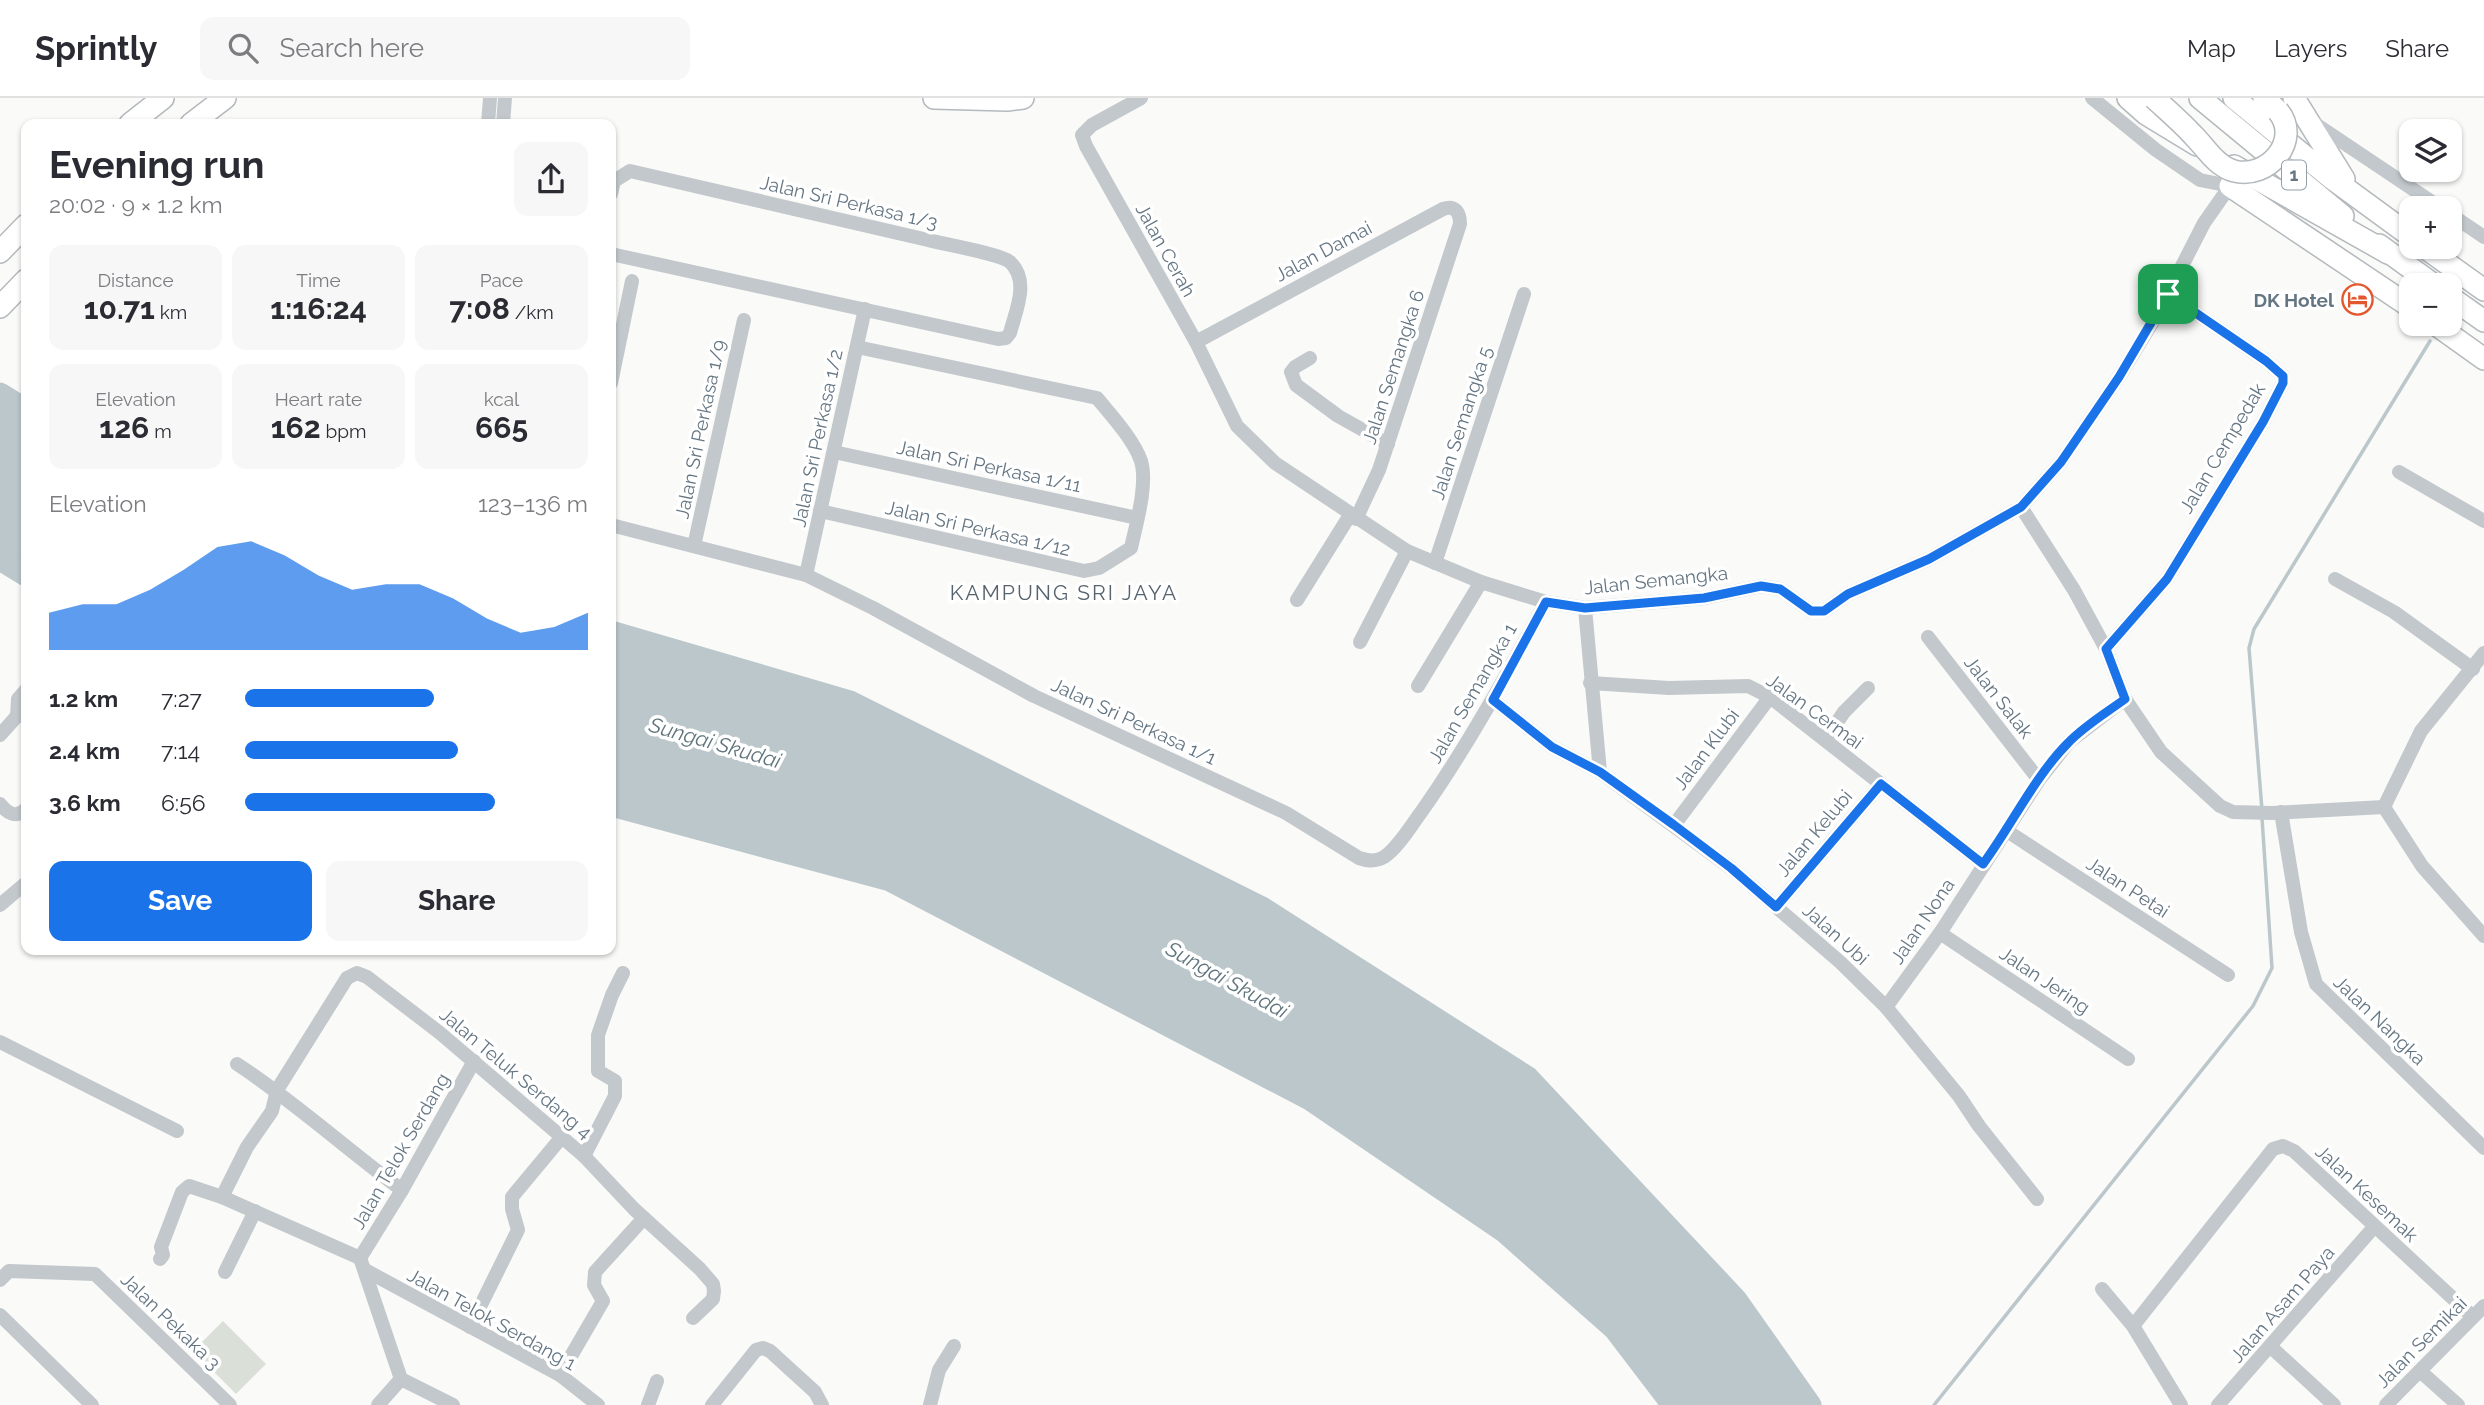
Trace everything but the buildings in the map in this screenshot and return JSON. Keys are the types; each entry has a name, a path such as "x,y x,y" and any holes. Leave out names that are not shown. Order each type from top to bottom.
{"highway":[{"path":"136,119 163,98"},
{"path":"198,119 225,98"},
{"path":"934,98 1023,98"},
{"path":"2127,98 2146,114 2388,253"},
{"path":"2154,98 2213,158 2234,171 2260,170 2276,158 2283,146 2288,104"},
{"name":"1","path":"2200,98 2388,253 2417,273"},
{"name":"1","path":"2234,98 2360,200 2399,228"},
{"path":"2288,104 2360,200"},
{"path":"2230,186 2257,179"},
{"path":"2230,186 2399,299"},
{"path":"0,252 21,230"},
{"path":"2441,259 2484,290"},
{"path":"0,307 21,285"},
{"path":"2462,305 2484,321"},
{"path":"2453,336 2484,359"}],"street":[{"path":"488,119 490,98"},
{"path":"503,119 505,98"},
{"name":"Jalan Cerah","path":"1141,98 1092,125 1082,135 1217,384"},
{"path":"2092,98 2156,150 2200,180 2230,186"},
{"path":"2288,104 2423,196"},
{"name":"Jalan Sri Perkasa 1/3","path":"616,180 629,171 1007,260 1017,270 1020,281 1020,295 1010,333 1006,338 998,339 865,309"},
{"name":"Jalan Semangka","path":"1217,384 1237,426 1275,463 1407,551 1481,582 1546,602 1585,608 1704,598 1761,586 1780,589 1811,611 1824,611 1848,594 1929,559 2021,507 2061,462 2119,377 2168,294 2201,229 2230,186"},
{"name":"Jalan Damai","path":"1196,342 1443,209 1455,209 1460,215 1460,224"},
{"path":"2462,222 2484,237"},
{"name":"Jalan Semangka 6","path":"1297,600 1353,517 1379,470 1460,224"},
{"path":"616,255 865,309"},
{"path":"616,359 632,281"},
{"name":"Jalan Semangka 5","path":"1435,563 1524,294"},
{"name":"Jalan Cempedak","path":"2106,649 2167,579 2263,422 2283,383 2283,376 2266,361 2168,294"},
{"name":"Jalan Sri Perkasa 1/2","path":"806,575 865,309"},
{"name":"Jalan Sri Perkasa 1/9","path":"694,546 744,320"},
{"name":"Jalan Sri Perkasa 1/12","path":"820,511 1084,571 1099,568 1131,548 1143,479 1141,461 1122,429 1097,398 857,347"},
{"path":"1310,358 1291,372 1296,385 1338,416 1388,444"},
{"name":"Jalan Sri Perkasa 1/11","path":"834,452 1137,518"},
{"path":"2399,472 2484,522"},
{"path":"2021,507 2074,590 2106,649 2125,699 2161,752 2220,806 2233,812 2384,807"},
{"name":"Jalan Sri Perkasa 1/1","path":"616,526 806,575 873,608 1034,696 1286,813 1359,858 1371,862 1386,856 1428,802"},
{"path":"1360,642 1407,551"},
{"path":"2335,579 2394,612 2473,669"},
{"path":"1418,685 1481,582"},
{"name":"Jalan Semangka 1","path":"1428,802 1493,700 1546,602"},
{"path":"1585,608 1600,772"},
{"name":"Jalan Salak","path":"1928,638 2039,780"},
{"path":"2384,807 2421,731 2484,653"},
{"name":"Jalan Cermai","path":"1590,683 1669,688 1748,686 1770,698 1983,864"},
{"path":"1825,740 1844,712 1868,688"},
{"path":"0,735 17,716 18,699 21,696"},
{"name":"Jalan Klubi","path":"1674,825 1770,698"},
{"name":"Jalan Nona","path":"1886,1007 1940,933 2039,780 2069,742 2125,699"},
{"name":"Jalan Ubi","path":"1493,700 1552,747 1600,772 1731,868 1840,962 1886,1007 1959,1096 1979,1126 2037,1199"},
{"name":"Jalan Kelubi","path":"1776,907 1881,784"},
{"path":"0,804 6,811 20,812"},
{"path":"2384,807 2422,866 2484,936"},
{"name":"Jalan Nangka","path":"2276,812 2301,932 2316,984 2484,1148"},
{"name":"Jalan Petai","path":"2007,831 2228,975"},
{"path":"0,905 21,887"},
{"name":"Jalan Jering","path":"1940,933 2128,1059"},
{"name":"Jalan Teluk Serdang 4","path":"277,1090 347,978 358,973 378,985 474,1061 584,1156 713,1284 713,1299 693,1318"},
{"path":"584,1156 615,1096 615,1081 598,1071 598,1035 623,973"},
{"path":"0,1042 177,1131"},
{"name":"Jalan Telok Serdang","path":"362,1264 474,1061"},
{"path":"237,1063 277,1090 339,1143 402,1190"},
{"path":"222,1197 247,1147 272,1111 277,1090"},
{"path":"470,1327 518,1230 512,1209 512,1197 562,1138"},
{"name":"Jalan Kesemak","path":"2133,1326 2273,1149 2283,1146 2294,1151 2473,1317"},
{"name":"Jalan Telok Serdang 1","path":"160,1259 163,1255 161,1247 184,1189 196,1186 255,1211 362,1264 470,1327 560,1375 598,1405"},
{"path":"225,1272 255,1211"},
{"path":"560,1375 603,1301 594,1285 596,1272 644,1217"},
{"name":"Jalan Asam Paya","path":"2218,1405 2374,1227"},
{"path":"362,1264 401,1379 453,1405"},
{"name":"Jalan Pekaka 3","path":"0,1280 9,1271 95,1274 230,1405"},
{"path":"2102,1289 2133,1326 2181,1405"},
{"name":"Jalan Semikai","path":"2386,1405 2484,1306"},
{"path":"0,1315 92,1405"},
{"path":"930,1405 939,1370 954,1346"},
{"path":"2271,1347 2334,1405"},
{"path":"712,1405 756,1350 763,1348 770,1351 815,1392 822,1405"},
{"path":"2420,1371 2458,1405"},
{"path":"378,1405 401,1379"},
{"path":"648,1405 657,1381"}],"shaded area":[{"path":"223,1321 266,1364 236,1394 193,1351"}],"water":[{"path":"0,394 21,407 21,572 0,559"},
{"name":"Sungai Skudai","path":"616,633 850,702 1262,908 1528,1078 1736,1300 1810,1405 1673,1405 1615,1329 1504,1231 1310,1099 890,880 616,806"}],"waterway":[{"path":"2262,810 2249,648 2254,629 2430,341"},
{"path":"0,394 21,407"},
{"path":"0,559 21,572"},
{"path":"616,633 850,702 1262,908 1528,1078 1736,1300 1810,1405"},
{"path":"616,806 890,880 1310,1099 1504,1231 1615,1329 1673,1405"},
{"path":"1934,1405 2253,1006 2272,968 2262,818"}],"place":[{"name":"DK Hotel","path":"2357,300"}],"district":[{"name":"KAMPUNG SRI JAYA","path":"1064,593"}],"route":[{"path":"2168,294 2266,361 2283,376 2283,383 2263,422 2167,579 2106,649 2125,699 2069,742 2039,780 1983,864 1881,784 1776,907 1731,868 1674,825 1600,772 1552,747 1493,700 1546,602 1585,608 1704,598 1761,586 1780,589 1811,611 1824,611 1848,594 1929,559 2021,507 2061,462 2119,377 2168,294"}]}
